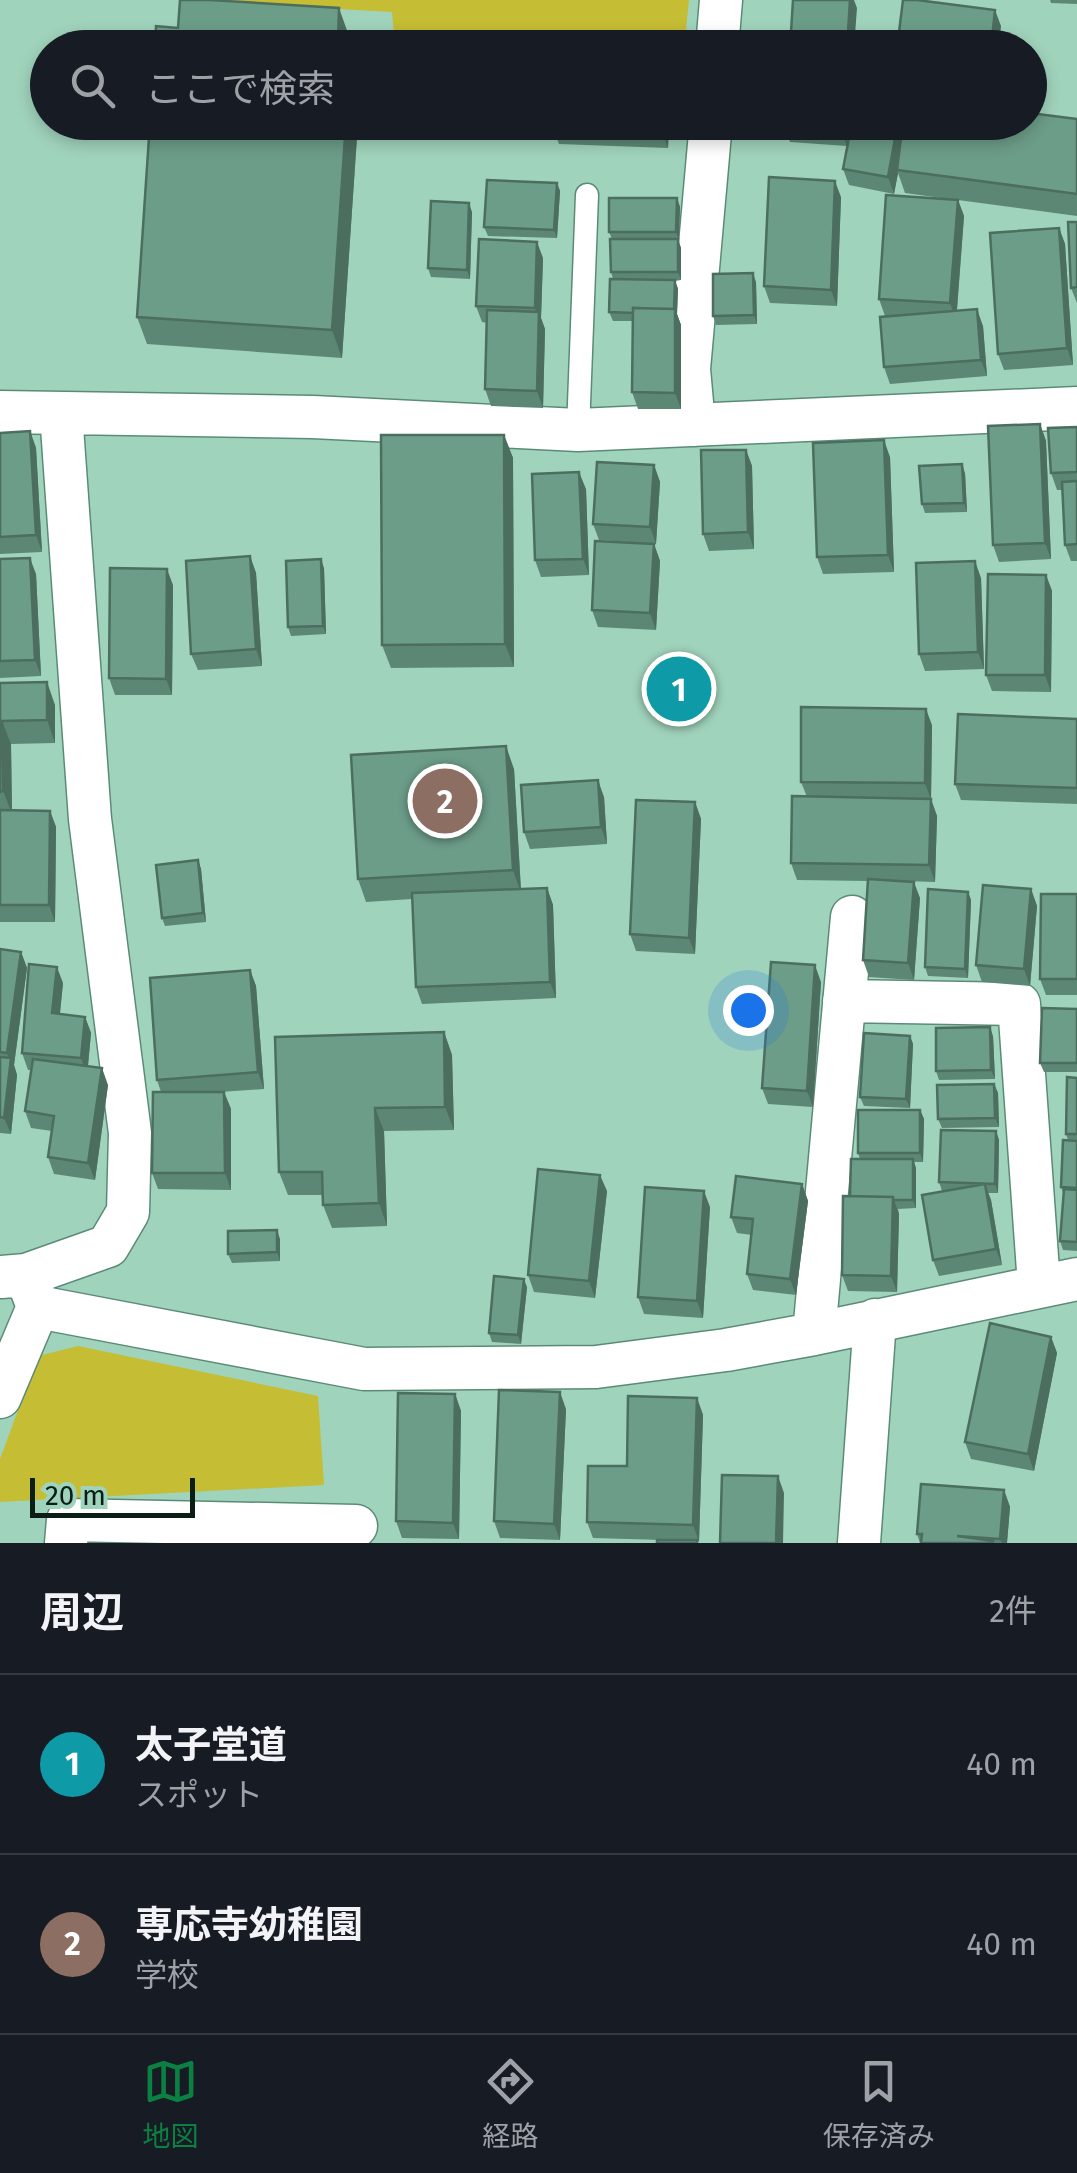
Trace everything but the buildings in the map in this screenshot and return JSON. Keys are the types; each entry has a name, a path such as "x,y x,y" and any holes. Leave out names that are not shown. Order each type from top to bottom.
{"street":[{"path":"718,30 721,0"},
{"path":"694,425 689,369 708,140"},
{"path":"0,412 313,418 578,430 1077,408"},
{"path":"22,1286 108,1246 128,1212 130,1133 90,819 61,413"},
{"path":"814,1334 852,917"},
{"path":"22,1286 364,1369 596,1367 814,1334 1058,1282 1019,1004 844,1002"},
{"path":"0,1396 22,1286"},
{"path":"858,1543 874,1320"},
{"path":"66,1543 68,1520 356,1526"}],"lane":[{"path":"578,430 587,195"}],"shaded area":[{"path":"179,0 689,0 686,30 394,30 392,12"},
{"path":"78,1346 318,1396 324,1485 0,1502 0,1459 38,1356"}],"place":[{"name":"太子堂道","path":"679,689"},
{"name":"専応寺幼稚園","path":"445,801"}]}
